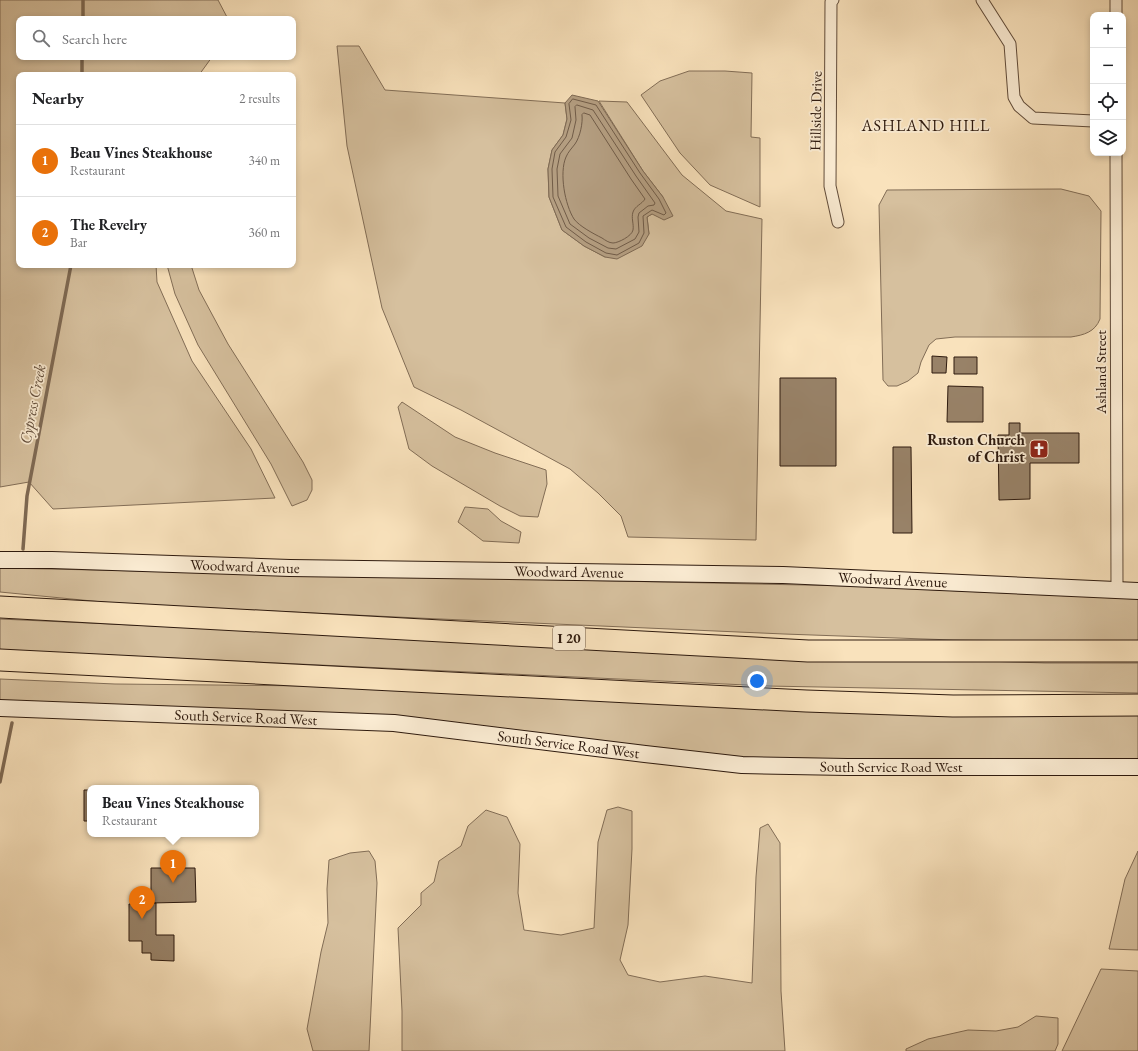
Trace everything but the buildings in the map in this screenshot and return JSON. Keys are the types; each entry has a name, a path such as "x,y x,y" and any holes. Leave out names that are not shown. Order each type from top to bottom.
{"highway":[{"name":"I 20","path":"0,607 808,651 1138,651"},
{"path":"0,660 806,701 953,706 1138,705"}],"main road":[{"name":"Woodward Avenue","path":"0,560 52,560 290,568 783,575 1138,591"},
{"name":"South Service Road West","path":"0,708 394,723 637,754 742,765 847,767 1138,768"}],"street":[{"name":"Hillside Drive","path":"833,0 830,186 838,222"},
{"path":"982,0 1010,44 1014,97 1019,106 1033,118 1090,121"},
{"path":"1116,0 1116,12"},
{"name":"Ashland Street","path":"1116,156 1116,590"}],"shaded area":[{"path":"0,0 218,0 226,16 16,16 16,60 210,60 201,72 16,72 16,268 156,268 157,282 192,361 251,449 275,498 53,509 29,482 0,487"},
{"path":"337,46 359,46 385,90 565,103 567,119 563,135 552,150 548,169 549,197 562,230 584,246 605,257 649,234 647,217 652,214 663,197 643,171 599,101 627,102 682,175 726,211 762,219 756,540 628,537 621,516 598,493 570,469 461,410 414,387 382,308 347,146"},
{"path":"689,71 752,73 751,137 760,138 760,207 710,185 680,153 641,95 660,81"},
{"path":"1061,189 1089,196 1101,211 1100,319 1095,327 1085,334 1071,337 955,337 936,339 929,345 921,362 918,373 908,381 897,386 888,386 883,380 879,205 887,190"},
{"path":"168,268 192,268 199,290 228,344 303,462 312,480 312,490 307,500 292,506 271,464 198,345 175,294"},
{"path":"402,402 455,437 495,453 546,470 547,484 538,517 520,516 500,506 432,466 409,449 398,407"},
{"path":"465,507 488,509 501,521 521,532 519,543 483,541 458,522"},
{"path":"0,568 851,586 1138,599 1138,642 953,640 784,634 123,604 0,592"},
{"path":"0,619 771,654 1045,663 1138,663 1138,693 767,686 0,650"},
{"path":"0,679 115,684 313,686 1138,714 1138,761 758,758 0,701"},
{"path":"618,807 632,811 632,849 628,925 620,960 628,975 660,982 705,976 752,983 756,877 760,828 768,824 780,843 781,991 785,1051 402,1051 402,1011 398,928 421,905 421,893 434,882 439,861 461,846 468,826 486,810 507,817 520,844 518,893 524,930 561,935 594,928 598,842 607,810"},
{"path":"369,851 375,861 377,883 369,1051 313,1051 307,1029 321,952 328,923 327,889 329,860 350,853"},
{"path":"1138,851 1138,950 1109,949 1125,879"},
{"path":"1101,969 1138,971 1138,1051 1062,1051"},
{"path":"1036,1016 1058,1018 1058,1044 1055,1051 906,1051 906,1049 928,1039 968,1030 996,1031 1018,1027"}],"water":[{"path":"572,95 598,101 643,171 663,197 673,216 664,220 652,214 647,217 649,234 642,246 617,259 605,257 584,246 562,230 549,197 548,169 552,150 563,135 567,119 565,103"}],"waterway":[{"name":"Cypress Creek","path":"83,0 83,16"},
{"name":"Cypress Creek","path":"82,60 82,72"},
{"name":"Cypress Creek","path":"23,549 27,496 70,268"},
{"name":"Cypress Creek","path":"0,782 12,723"}],"place":[{"name":"Ruston Church of Christ","path":"1039,449"},
{"name":"Beau Vines Steakhouse","path":"173,883"},
{"name":"The Revelry","path":"142,919"}],"district":[{"name":"ASHLAND HILL","path":"926,125"}]}
